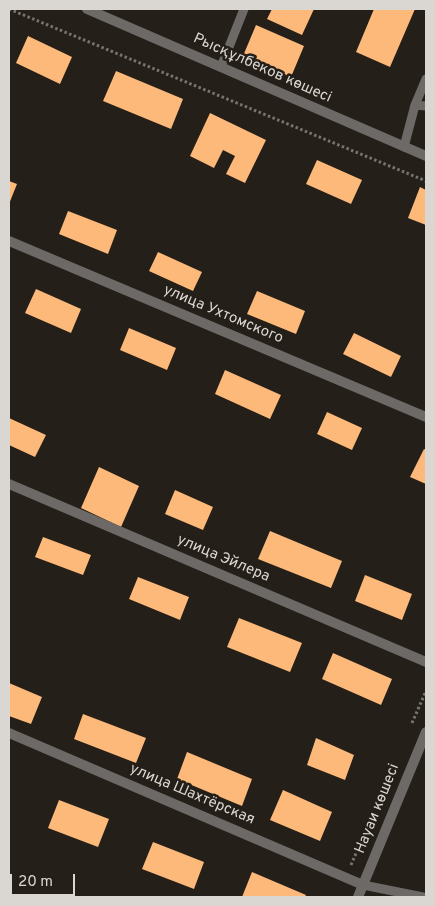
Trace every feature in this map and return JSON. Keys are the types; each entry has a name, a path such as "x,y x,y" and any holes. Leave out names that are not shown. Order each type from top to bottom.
{"street":[{"name":"Рысқұлбеков көшесі","path":"86,9 426,156"},
{"name":"улица Ухтомского","path":"9,241 426,417"},
{"name":"улица Эйлера","path":"9,484 426,662"},
{"name":"Науаи көшесі","path":"358,897 426,732"},
{"name":"улица Шахтёрская","path":"9,733 363,885"}],"lane":[{"path":"221,67 244,9"},
{"path":"404,147 415,105 426,79"},
{"path":"415,105 426,106"},
{"path":"363,885 423,897"}],"path":[{"path":"9,9 426,181"}],"building":[{"path":"272,9 314,9 302,35 267,19"},
{"path":"374,9 415,9 390,67 356,52"},
{"path":"256,25 304,46 291,77 243,56"},
{"path":"28,36 72,57 60,84 16,63"},
{"path":"116,71 183,99 171,129 103,101"},
{"path":"210,113 266,140 245,183 226,174 235,156 223,150 214,168 190,156"},
{"path":"317,160 362,180 351,204 306,184"},
{"path":"9,181 17,184 9,204"},
{"path":"420,187 426,190 426,225 408,218"},
{"path":"68,211 117,230 108,254 59,234"},
{"path":"158,252 202,272 193,291 149,271"},
{"path":"36,289 81,309 71,333 25,313"},
{"path":"257,291 305,311 296,334 247,314"},
{"path":"129,328 176,348 167,370 120,350"},
{"path":"354,333 401,356 391,377 343,354"},
{"path":"225,370 281,395 270,419 215,394"},
{"path":"327,412 362,428 352,450 317,434"},
{"path":"9,418 46,435 35,457 9,445"},
{"path":"424,449 426,450 426,484 410,477"},
{"path":"99,467 139,486 121,527 81,508"},
{"path":"175,490 213,507 203,530 165,514"},
{"path":"270,531 342,561 331,588 258,559"},
{"path":"43,537 91,555 83,575 35,557"},
{"path":"365,575 412,594 402,620 355,601"},
{"path":"138,577 189,597 180,620 129,599"},
{"path":"239,618 302,643 290,672 227,647"},
{"path":"333,653 392,679 381,705 322,679"},
{"path":"9,683 42,697 31,724 9,716"},
{"path":"83,714 146,738 136,763 74,739"},
{"path":"316,738 354,755 345,780 307,765"},
{"path":"187,752 252,779 242,806 177,779"},
{"path":"283,790 332,812 320,841 270,820"},
{"path":"59,800 109,819 98,847 48,828"},
{"path":"153,842 204,862 194,889 142,869"},
{"path":"252,872 306,895 305,897 242,897"}]}
